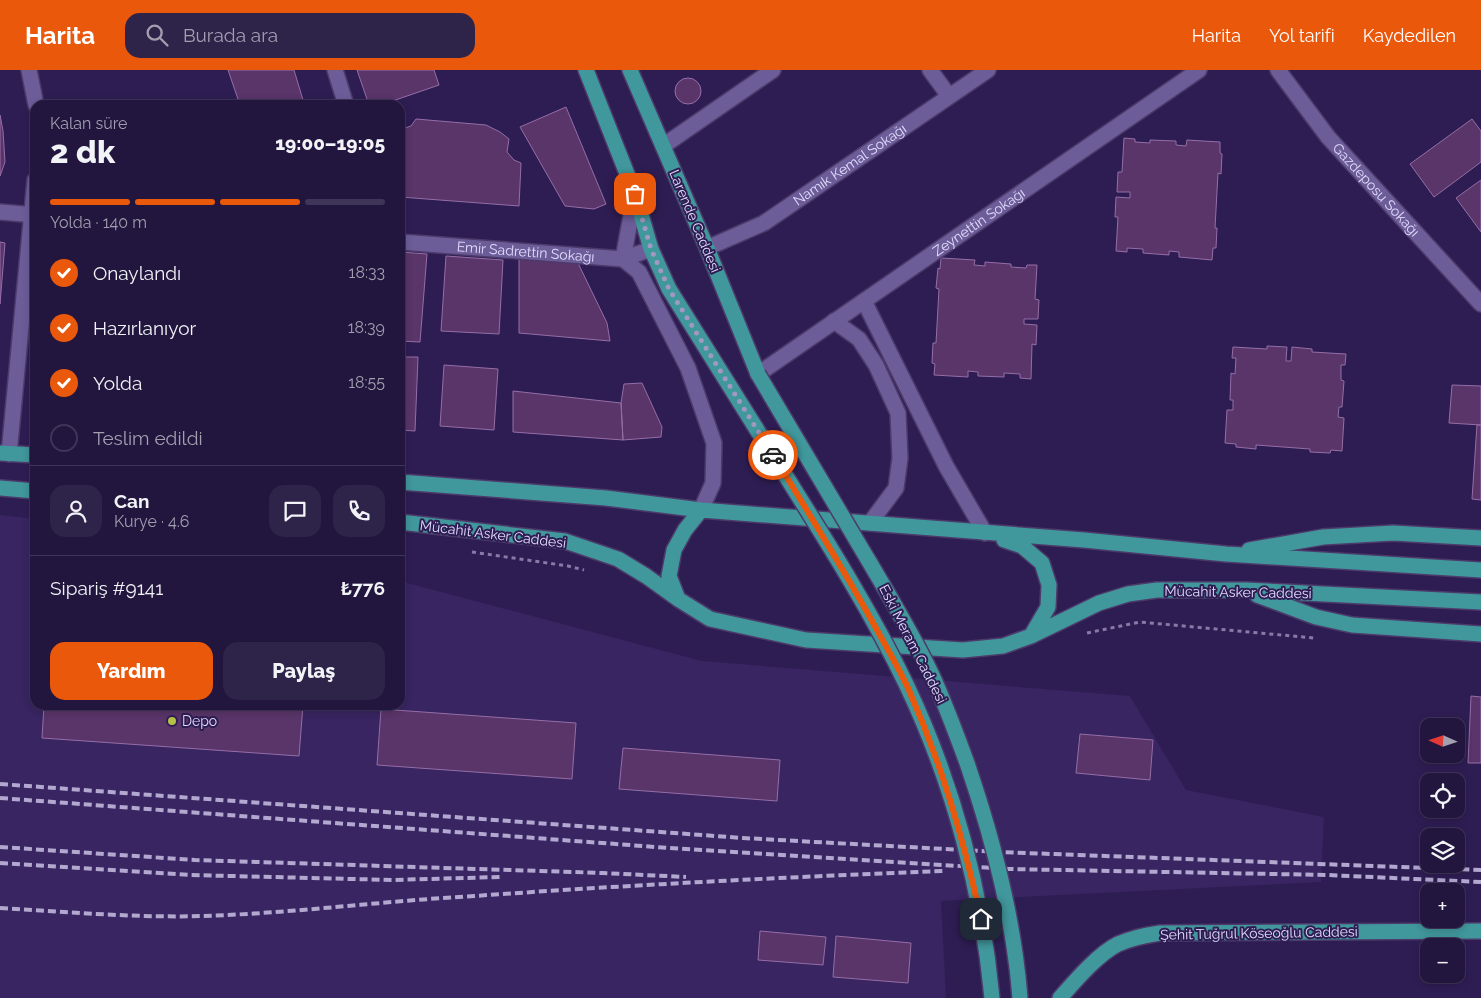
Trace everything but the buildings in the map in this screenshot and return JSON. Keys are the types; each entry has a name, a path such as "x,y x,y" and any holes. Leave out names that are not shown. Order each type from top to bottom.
{"main road":[{"path":"586,70 635,194 651,249"},
{"name":"Larende Caddesi","path":"630,70 707,248 758,374"},
{"name":"Eski Meram Caddesi","path":"651,249 669,289 832,550 907,687 942,774 964,844 981,919 992,998"},
{"name":"Eski Meram Caddesi","path":"758,374 897,609 944,702 973,782 993,847 1011,926 1020,998"},
{"path":"4,453 30,456"},
{"path":"405,482 606,498 701,510 1084,540 1226,554 1481,570"},
{"path":"0,488 30,491"},
{"path":"678,599 669,576 674,550 684,530 701,510"},
{"name":"Mücahit Asker Caddesi","path":"405,523 565,541 618,559 710,619 806,640 963,650 1003,646 1031,636 1099,603 1128,594 1158,590 1246,590 1481,602"},
{"path":"985,533 1022,546 1042,563 1049,585 1048,607 1031,636"},
{"path":"1226,554 1323,537 1393,533 1481,538"},
{"path":"1246,590 1316,617 1352,625 1481,634"},
{"name":"Şehit Tuğrul Köseoğlu Caddesi","path":"1060,998 1096,960 1116,945 1139,936 1160,933 1481,931"}],"street":[{"path":"29,70 35,100"},
{"path":"334,70 344,100"},
{"path":"663,146 773,70"},
{"path":"930,70 949,96"},
{"name":"Namık Kemal Sokağı","path":"707,248 764,223 988,70"},
{"name":"Zeynettin Sokağı","path":"758,374 1199,70"},
{"name":"Gazdeposu Sokağı","path":"1278,70 1328,137 1481,304"},
{"path":"635,194 623,259 639,272 688,368 714,443 713,483 701,510"},
{"path":"0,212 30,214"},
{"path":"4,453 30,239"},
{"name":"Emir Sadrettin Sokağı","path":"405,242 623,259 651,249"},
{"path":"864,301 946,466 985,533"},
{"path":"834,321 859,339 876,365 898,413 900,458 896,488 870,523"}],"path":[{"path":"472,552 568,566 585,571"},
{"path":"1082,635 1090,631 1140,622 1318,639"}],"shaded area":[{"path":"0,515 30,518 30,710 405,710 405,582 702,661 1130,696 1186,790 1324,817 1321,882 941,901 946,998 0,998"}],"railway":[{"path":"0,784 743,838 999,852 1481,870"},
{"path":"0,798 669,848 1008,869 1327,875 1481,882"},
{"path":"0,847 195,860 686,877"},
{"path":"0,863 190,875 393,880 500,877"},
{"path":"0,908 128,915 204,916 591,888 943,871"}],"way so far":[{"path":"635,194 651,249 669,289 773,455"}],"place":[{"name":"Depo","path":"172,721"}],"route":[{"path":"773,455 851,582 907,687 932,746 954,810 964,844 981,919"}]}
